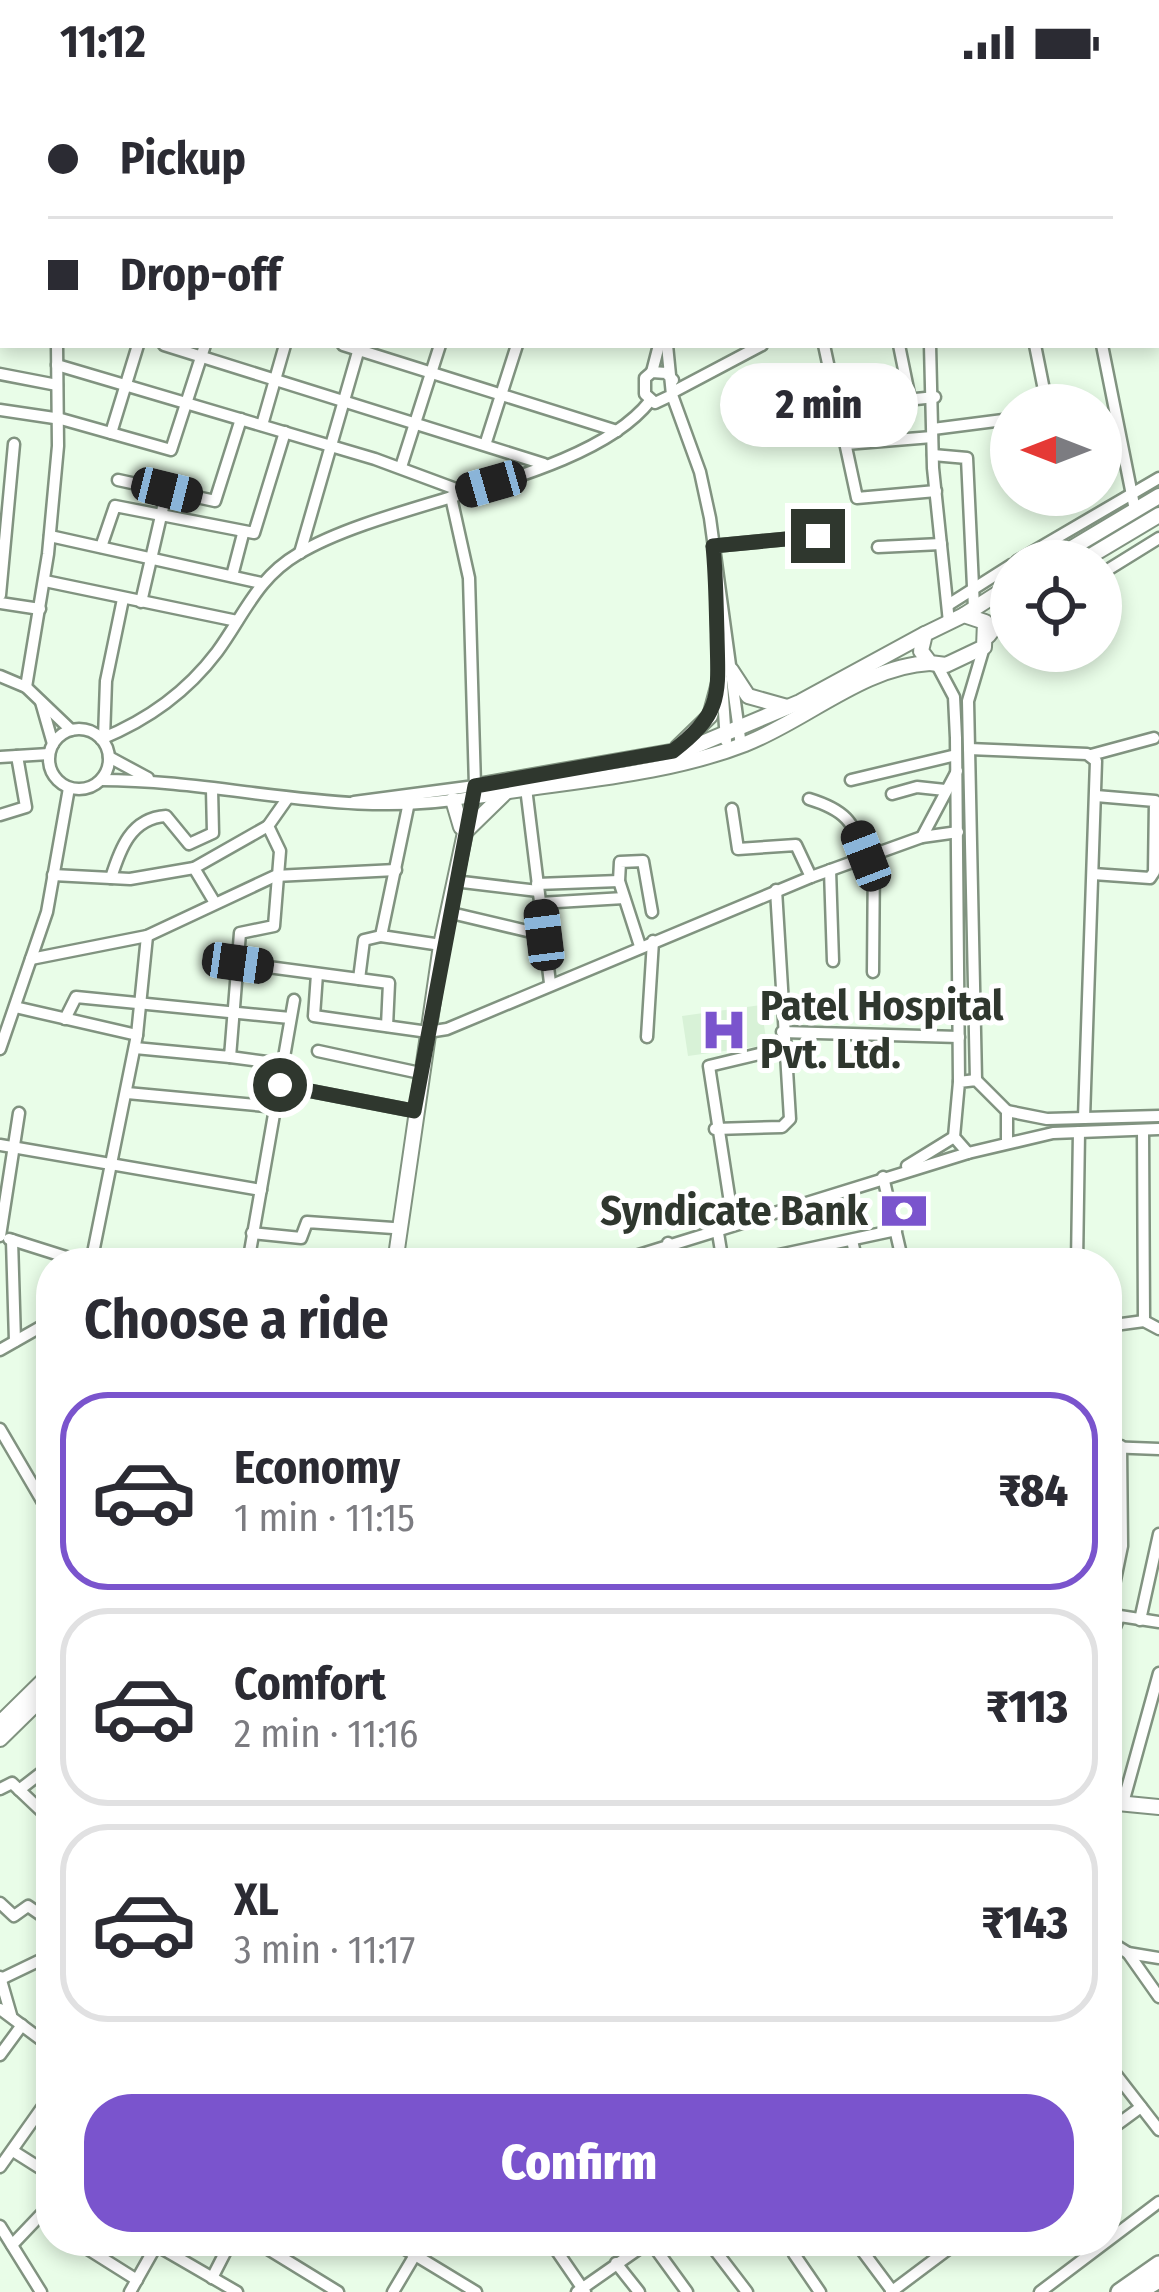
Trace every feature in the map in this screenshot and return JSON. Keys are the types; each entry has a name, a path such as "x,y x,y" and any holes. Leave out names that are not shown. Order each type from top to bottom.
{"highway":[{"path":"1119,2292 1159,2264"},
{"path":"1138,2292 1159,2280"}],"main road":[{"path":"1080,540 1133,502 1159,496"},
{"path":"1117,540 1159,515"},
{"path":"473,791 507,791 695,760 990,596"},
{"path":"959,613 985,622 985,642"},
{"path":"925,634 921,651 934,664"},
{"path":"473,791 733,740 896,669 934,664 985,642 990,635"},
{"path":"673,751 710,716 726,675 761,704 789,707"},
{"path":"396,1248 441,945 473,791"},
{"path":"463,842 507,791"},
{"path":"453,800 460,813 463,842"},
{"path":"394,1248 393,1228 400,1210"},
{"path":"0,1723 36,1687"},
{"path":"0,1739 36,1704"},
{"path":"1122,1804 1159,1807"}],"street":[{"path":"26,687 50,536 61,419 57,348"},
{"path":"111,433 137,348"},
{"path":"262,425 285,348"},
{"path":"300,553 359,348"},
{"path":"362,348 617,431"},
{"path":"401,467 439,348"},
{"path":"487,442 517,348"},
{"path":"662,348 644,385 653,402 686,436"},
{"path":"664,348 700,472 713,546 733,740"},
{"path":"103,738 157,712 215,654 261,583 300,553 544,464 617,431 671,383 756,348"},
{"path":"825,348 860,500 936,491"},
{"path":"900,348 910,399"},
{"path":"929,348 941,544 959,613"},
{"path":"1036,348 1043,384"},
{"path":"1103,348 1133,502"},
{"path":"0,410 61,419 171,450 203,351 544,464"},
{"path":"57,365 401,467 458,494"},
{"path":"652,371 671,383 709,371"},
{"path":"0,374 57,385"},
{"path":"841,407 934,397"},
{"path":"118,480 217,500 241,419"},
{"path":"846,444 990,423"},
{"path":"101,547 111,507 243,534 257,530 285,432"},
{"path":"14,444 0,599 40,609"},
{"path":"933,455 967,458 970,590 959,613"},
{"path":"1059,540 1133,502 1159,478"},
{"path":"141,602 167,490"},
{"path":"458,494 469,578 473,791"},
{"path":"232,576 243,534"},
{"path":"50,536 261,583"},
{"path":"713,546 818,536"},
{"path":"1122,561 1159,538"},
{"path":"878,547 941,544"},
{"path":"959,613 970,590 990,578"},
{"path":"44,581 237,621"},
{"path":"101,780 109,757 103,738 106,681 123,599"},
{"path":"985,642 970,687 976,1080 1007,1111 1024,1118 1159,1116"},
{"path":"934,664 954,697 959,1037 954,1137 968,1153"},
{"path":"0,676 26,687 71,730 103,738"},
{"path":"40,699 53,776 69,788 86,789 101,780 151,780 287,799 408,807 453,800 473,791"},
{"path":"0,757 51,749 71,730"},
{"path":"969,749 1091,755 1154,738"},
{"path":"851,780 956,755"},
{"path":"1084,1118 1096,796 1096,761 1091,755"},
{"path":"0,815 26,807 17,756"},
{"path":"109,757 151,780"},
{"path":"922,837 957,771"},
{"path":"892,794 917,787 945,790"},
{"path":"0,1049 32,959 69,788"},
{"path":"526,788 550,983"},
{"path":"111,878 123,845 146,821 166,816 189,844 213,833 212,789"},
{"path":"354,802 473,791"},
{"path":"1093,874 1150,878 1154,872 1155,801 1096,796"},
{"path":"53,875 111,878 194,868 268,826 287,799"},
{"path":"809,799 847,814 870,854 873,972"},
{"path":"381,936 408,807"},
{"path":"732,809 738,849 793,844 811,877"},
{"path":"230,1057 241,932 274,926 280,845 268,826"},
{"path":"317,974 314,1016 428,1032 447,1029 776,890 922,837 958,832"},
{"path":"640,946 619,881 620,862 642,860 652,912"},
{"path":"194,868 214,903"},
{"path":"32,959 147,936 275,876 396,870"},
{"path":"830,870 833,961"},
{"path":"454,881 624,898"},
{"path":"539,893 619,881"},
{"path":"715,1129 788,1123 776,890"},
{"path":"447,912 544,935"},
{"path":"92,1248 127,1093 147,936"},
{"path":"358,979 364,940 381,936 441,945"},
{"path":"646,1037 653,941"},
{"path":"238,963 392,986 387,1026"},
{"path":"64,1018 76,998 290,1018"},
{"path":"250,1248 294,1000"},
{"path":"15,1007 136,1041 282,1064"},
{"path":"782,1032 959,1037"},
{"path":"733,1222 715,1129 711,1063 784,1048"},
{"path":"318,1051 420,1073"},
{"path":"958,1082 976,1080"},
{"path":"280,1085 414,1111"},
{"path":"127,1093 277,1107"},
{"path":"1007,1111 1007,1143"},
{"path":"15,1341 4,1238 19,1113"},
{"path":"654,1248 1007,1143 1078,1132 1159,1129"},
{"path":"1143,1130 1152,1255 1144,1322"},
{"path":"1077,1248 1078,1132"},
{"path":"888,1175 954,1137"},
{"path":"0,1145 115,1161 262,1190"},
{"path":"888,1175 900,1248"},
{"path":"252,1232 301,1238 306,1222 393,1228"},
{"path":"717,1227 720,1248"},
{"path":"814,1248 896,1230"},
{"path":"4,1238 36,1250"},
{"path":"852,1240 853,1248"},
{"path":"668,1243 669,1248"},
{"path":"1122,1324 1144,1322 1159,1329"},
{"path":"0,1350 36,1329"},
{"path":"0,1429 36,1490"},
{"path":"1122,1447 1159,1449"},
{"path":"1140,1620 1159,1534"},
{"path":"1122,1617 1159,1622"},
{"path":"1122,1782 1159,1673"},
{"path":"19,1790 36,1777"},
{"path":"0,1789 9,1783 36,1806"},
{"path":"0,1903 15,1916 30,1907 36,1911"},
{"path":"1122,1949 1159,1958"},
{"path":"1128,1953 1159,1997"},
{"path":"0,2055 17,2022 0,1978 36,1966"},
{"path":"0,2009 36,2036"},
{"path":"1122,2082 1159,2130"},
{"path":"1122,2121 1141,2107"},
{"path":"0,2167 36,2120"},
{"path":"13,2150 36,2165"},
{"path":"1122,2230 1159,2202"},
{"path":"0,2226 41,2292"},
{"path":"12,2245 36,2229"},
{"path":"99,2256 137,2280"},
{"path":"130,2292 148,2256"},
{"path":"177,2256 236,2292"},
{"path":"212,2278 223,2256"},
{"path":"275,2256 318,2287 338,2292"},
{"path":"394,2292 414,2256"},
{"path":"417,2256 476,2292"},
{"path":"559,2256 581,2291 627,2256"},
{"path":"661,2256 687,2292"},
{"path":"719,2256 747,2292"},
{"path":"795,2256 820,2292"},
{"path":"866,2256 892,2292 939,2256"},
{"path":"1040,2292 1088,2256"},
{"path":"616,2263 639,2292"}],"shaded area":[{"name":"Patel Hospital Pvt. Ltd.","path":"761,1005 767,1045 688,1056 682,1016"}],"place":[{"name":"Patel Hospital Pvt. Ltd.","path":"724,1030"},
{"name":"Syndicate Bank","path":"904,1211"}],"route":[{"path":"280,1085 414,1111 447,912 475,786 673,751 698,733 710,716 721,679 713,546 818,536"}]}
